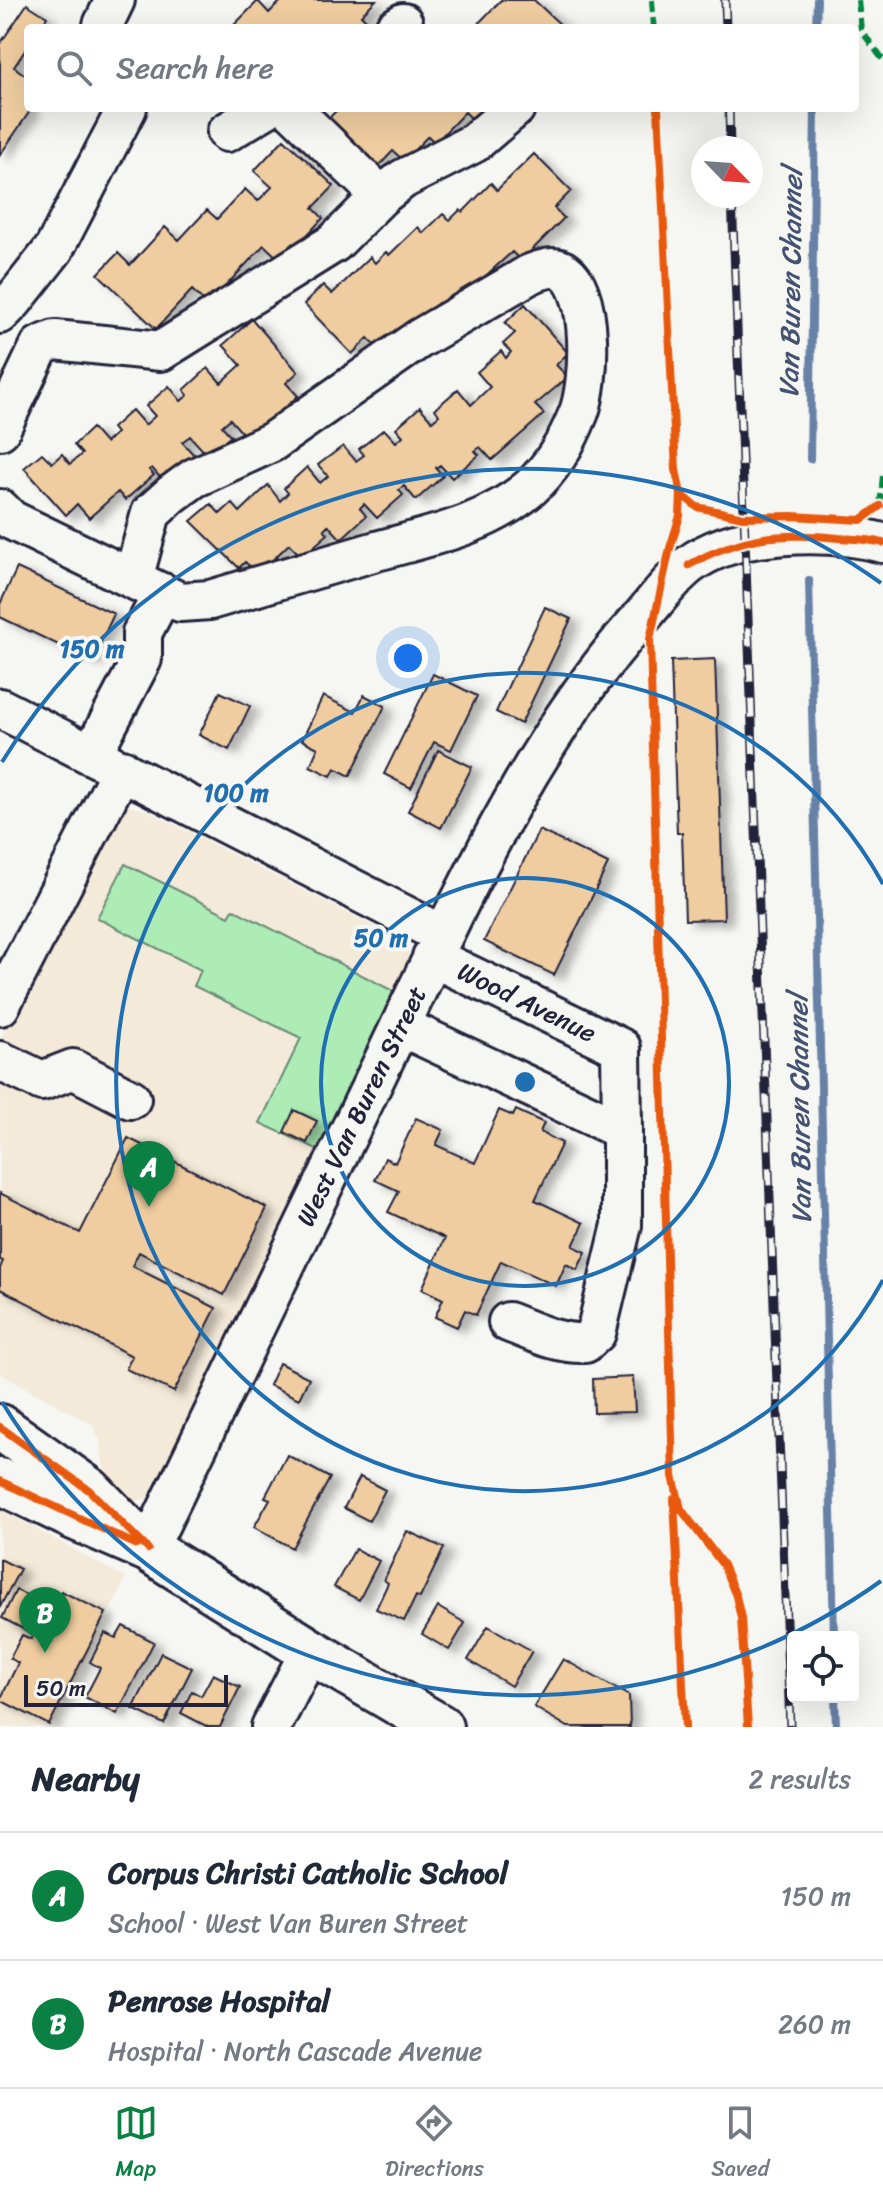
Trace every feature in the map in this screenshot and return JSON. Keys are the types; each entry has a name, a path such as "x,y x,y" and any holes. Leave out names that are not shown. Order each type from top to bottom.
{"main road":[{"path":"7,1463 89,1490 148,1549 310,1651 440,1727"}],"street":[{"path":"103,24 115,0"},
{"path":"0,314 54,249 125,112"},
{"path":"227,132 260,112"},
{"path":"294,112 381,196"},
{"path":"0,430 40,346 55,340 161,351 334,243 381,196 403,179 474,143 510,112"},
{"path":"0,509 11,520 148,586 180,602 210,600 472,524 529,488 551,465 567,438 585,389 583,308 575,285 564,271 550,267 530,274 419,339 272,442 194,478 151,513 148,586 142,633 120,643 95,756 0,1006"},
{"name":"West Van Buren Street","path":"148,1549 438,946 523,785 562,721 618,644 689,565 717,549 743,540 773,535 820,536 883,543"},
{"name":"Wood Avenue","path":"0,708 95,756 621,1048 622,1130"},
{"path":"400,1026 622,1130 622,1225 596,1333 585,1343 573,1344 552,1340 508,1322"},
{"path":"0,1061 42,1081 73,1069 131,1099"},
{"path":"271,1727 310,1651"}],"shaded area":[{"path":"128,806 146,810 402,941 410,963 163,1485 151,1497 136,1501 121,1496 105,1476 100,1440 92,1424 0,1374 0,1039 118,811"},
{"path":"0,1509 126,1578 53,1727 0,1727"}],"green space":[{"path":"125,864 229,916 233,909 395,992 319,1150 260,1123 301,1038 194,986 201,970 97,918"}],"building":[{"path":"282,0 376,0 361,15 370,24 235,24 258,1 269,13"},
{"path":"501,0 534,0 560,24 478,24"},
{"path":"27,4 47,17 43,24 24,24 24,52 14,67 24,74 24,112 29,112 0,155 0,44"},
{"path":"335,112 465,112 435,143 428,136 404,161 393,151 378,167 328,119"},
{"path":"465,112 486,112 476,123"},
{"path":"284,139 334,186 313,208 323,218 282,262 264,245 208,305 192,290 156,329 98,274 118,253 130,265 165,227 179,240 207,210 217,219 245,189 258,201 272,187 254,171"},
{"path":"534,154 571,191 554,208 564,218 521,261 512,252 446,312 438,303 406,334 380,351 368,338 352,354 304,304 323,285 332,294 370,257 375,263 386,252 389,255 418,227 423,233 443,214 450,220 460,210 463,212 491,183 497,190"},
{"path":"525,304 568,353 556,365 568,377 535,405 544,414 492,460 480,447 475,451 479,455 452,478 440,465 436,468 443,476 416,500 404,486 399,490 403,495 377,518 364,504 360,508 366,516 341,539 328,525 324,529 328,534 302,557 289,544 258,574 245,562 239,568 191,521 211,504 220,514 232,503 240,512 268,485 280,501 288,493 284,488 307,467 320,483 328,476 318,465 343,446 356,461 364,455 359,449 384,429 396,442 403,436 396,428 420,407 432,421 439,415 435,409 458,389 471,405 490,387 477,372 501,351 506,358 511,352 503,344 515,333 505,323"},
{"path":"252,319 298,372 286,383 298,396 248,440 230,419 222,426 231,436 208,456 190,436 182,442 195,456 165,483 152,468 149,470 154,475 125,500 118,492 89,518 77,504 66,515 24,468 42,453 52,463 62,454 70,464 82,454 74,445 92,428 105,443 116,433 112,428 132,410 145,425 155,416 146,406 169,386 181,401 188,395 184,390 208,368 221,383 241,365 223,345"},
{"path":"17,568 114,614 92,661 0,617 0,604"},
{"path":"545,607 571,619 521,724 496,712"},
{"path":"715,659 724,919 685,920 682,833 677,833 671,661"},
{"path":"433,674 477,696 451,750 434,742 411,788 384,774"},
{"path":"220,692 250,706 229,750 199,735"},
{"path":"364,695 385,706 350,776 335,768 331,776 310,766 318,748 302,740 323,696 355,712"},
{"path":"438,750 472,767 441,828 408,811"},
{"path":"539,830 608,864 554,975 484,941"},
{"path":"294,1110 317,1121 307,1143 284,1132"},
{"path":"499,1110 513,1116 516,1110 544,1123 540,1132 562,1143 535,1200 584,1223 573,1246 586,1252 577,1270 566,1264 556,1286 501,1261 476,1315 465,1310 457,1327 435,1317 443,1299 422,1289 445,1238 388,1212 399,1191 375,1180 385,1158 395,1163 416,1118 443,1130 436,1145 475,1163"},
{"path":"128,1138 267,1208 224,1295 139,1252 132,1266 216,1308 174,1392 126,1369 132,1356 0,1289 3,1261 0,1260 0,1193 80,1233"},
{"path":"279,1363 309,1378 299,1399 269,1385"},
{"path":"633,1377 635,1412 594,1413 593,1379"},
{"path":"287,1455 330,1478 292,1548 254,1527 270,1499 265,1497"},
{"path":"360,1477 385,1490 369,1521 344,1508"},
{"path":"407,1531 444,1548 420,1598 416,1596 404,1621 376,1609 388,1583 384,1580"},
{"path":"355,1549 379,1561 359,1600 334,1587"},
{"path":"0,1559 20,1569 0,1607"},
{"path":"16,1590 42,1603 47,1594 57,1599 61,1591 106,1613 49,1725 0,1700 18,1663 10,1658 22,1635 31,1639 33,1634 2,1618"},
{"path":"438,1607 465,1623 449,1650 422,1634"},
{"path":"123,1626 154,1642 117,1714 85,1697 100,1668 90,1662 105,1633 116,1638"},
{"path":"488,1626 532,1651 511,1686 468,1660"},
{"path":"161,1653 192,1668 164,1724 133,1709"},
{"path":"563,1659 629,1696 630,1727 568,1727 534,1707"},
{"path":"213,1674 240,1687 220,1727 208,1727 181,1713 192,1691 201,1696"}],"waterway":[{"name":"Van Buren Channel","path":"816,24 817,0"},
{"name":"Van Buren Channel","path":"810,459 815,112"},
{"name":"Van Buren Channel","path":"809,580 834,1631"},
{"name":"Van Buren Channel","path":"835,1703 836,1727"}],"railway":[{"path":"725,0 726,24"},
{"path":"729,112 730,136"},
{"path":"732,208 790,1727"}],"marked path":[{"path":"652,0 654,24"},
{"path":"858,0 861,30 883,60"},
{"path":"880,506 883,475"}],"cycle path":[{"path":"658,112 676,470 681,494 680,516 650,639 673,1476 681,1509 723,1565 736,1596 741,1618 748,1727"},
{"path":"681,494 697,507 743,517 861,520 880,506"},
{"path":"689,565 725,548 761,538 818,536 883,543"},
{"path":"0,1427 89,1490 148,1549"},
{"path":"0,1481 137,1545"},
{"path":"674,1499 685,1727"}],"place":[{"name":"Corpus Christi Catholic School","path":"149,1207"},
{"name":"Penrose Hospital","path":"45,1653"}]}
